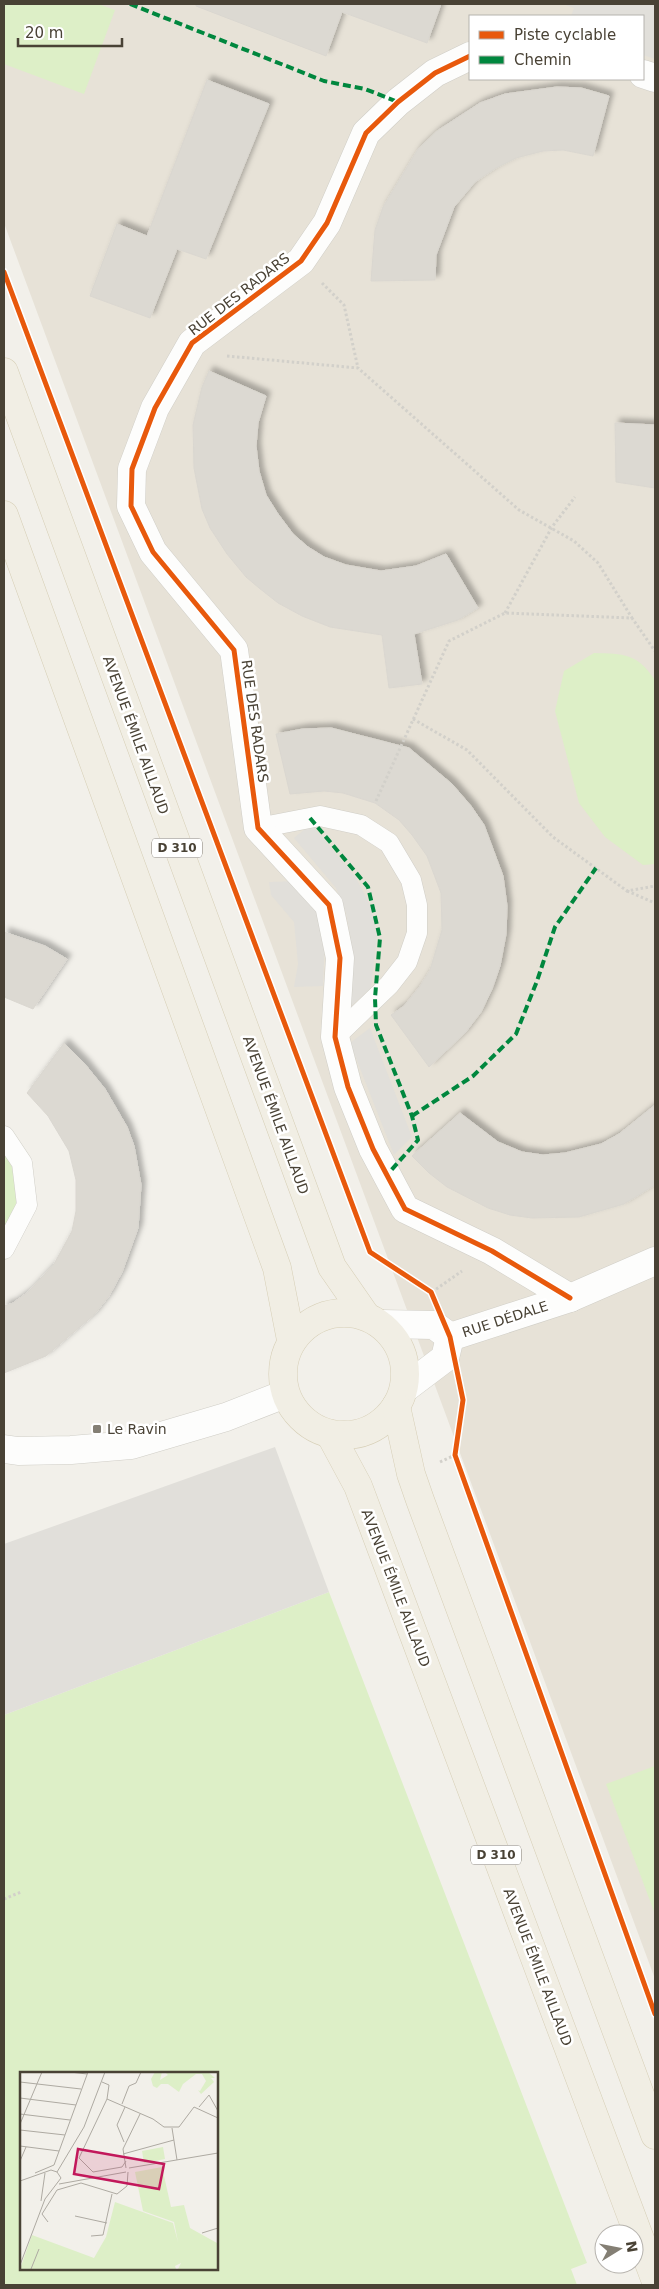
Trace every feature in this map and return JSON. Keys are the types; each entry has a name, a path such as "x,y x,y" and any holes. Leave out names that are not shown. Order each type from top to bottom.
{"main road":[{"name":"AVENUE ÉMILE AILLAUD","path":"4,372 332,1267 374,1320"},
{"path":"4,515 277,1268 291,1340"},
{"path":"400,1398 384,1421 368,1431 349,1435 330,1434 311,1426 296,1412 286,1394 282,1376 284,1358 291,1340 306,1325 324,1315 345,1312 374,1320 394,1337 402,1352 406,1370 400,1398 411,1474 655,2134"},
{"name":"AVENUE ÉMILE AILLAUD","path":"330,1434 358,1486 655,2279"}],"street":[{"name":"RUE DES RADARS","path":"258,828 234,650 154,552 131,506 132,469 155,408 192,343 301,261 327,223 366,134 398,102 435,73 469,56"},
{"path":"258,828 329,905 340,958 335,1037 348,1086 366,1132 405,1210 492,1251 570,1298"},
{"name":"RUE DÉDALE","path":"374,1320 434,1325 450,1337 570,1298 655,1261"},
{"path":"400,1398 445,1358 450,1337"},
{"path":"4,1448 18,1451 71,1450 131,1445 226,1416 286,1394"}],"lane":[{"path":"258,828 320,816 361,825 389,843 411,880 417,906 417,933 407,962 389,985 335,1037"},
{"path":"4,1136 22,1163 27,1205 4,1249"}],"path":[{"path":"301,261 344,305 358,368 491,488 519,510 574,541 598,563 655,651"},
{"path":"192,343 228,356 358,368"},
{"path":"505,613 552,527 575,498"},
{"path":"361,825 370,815 449,641 505,613 632,618"},
{"path":"413,719 467,750 552,837 627,891 655,903"},
{"path":"627,891 655,886"},
{"path":"4,1899 21,1892"}],"shaded area":[{"path":"4,4 655,4 655,1979 4,223"},
{"path":"563,4 655,4 655,59 644,55 644,15 571,15 574,8"},
{"path":"311,824 356,878 370,905 377,935 371,988 348,1009 351,940 346,913 336,888 294,838"},
{"path":"297,881 319,913 325,935 323,986 294,987 298,964 294,922 271,895 269,882"},
{"path":"370,1028 412,1137 394,1155 350,1043"},
{"path":"275,1447 329,1592 4,1715 4,1544"}],"green space":[{"path":"4,4 98,4 115,10 84,94 4,64"},
{"path":"594,653 622,655 636,660 655,680 655,864 643,865 605,837 579,803 555,711 564,671"},
{"path":"4,1154 15,1175 18,1194 13,1214 4,1235"},
{"path":"329,1592 587,2263 571,2269 577,2285 4,2285 4,1715"},
{"path":"655,1766 655,1914 606,1784"}],"building":[{"path":"196,4 441,4 427,43 342,12 326,56 196,6"},
{"path":"207,80 269,104 206,259 177,249 150,318 90,296 117,224 147,236"},
{"path":"557,87 581,88 609,96 593,156 563,150 543,151 516,158 496,168 475,182 454,207 436,255 435,280 371,281 375,230 383,207 418,149 437,131 480,103 505,94"},
{"path":"209,371 266,396 258,423 256,446 259,471 266,495 278,514 293,534 308,547 324,557 346,565 381,571 416,566 446,554 478,608 458,620 414,634 422,684 389,688 382,635 330,627 302,616 278,603 259,588 246,577 227,554 210,528 202,509 194,468 193,425 202,387"},
{"path":"615,423 655,425 655,488 616,482"},
{"path":"331,728 409,748 452,784 484,825 503,876 507,906 506,934 500,966 492,989 481,1012 465,1033 429,1067 391,1015 404,1006 430,970 442,930 441,893 427,856 412,835 399,820 375,803 343,793 324,791 290,794 276,734 303,729"},
{"path":"4,932 45,946 67,959 33,1009 4,997"},
{"path":"64,1043 84,1063 105,1089 127,1127 134,1146 141,1185 138,1228 122,1272 109,1296 94,1315 46,1356 4,1373 4,1306 13,1303 28,1292 54,1264 72,1231 76,1211 76,1180 69,1151 48,1116 27,1093"},
{"path":"655,1105 655,1185 624,1204 579,1217 532,1218 510,1215 488,1208 447,1187 412,1156 460,1113 498,1142 522,1152 543,1155 565,1153 601,1144 619,1134"}],"marked path":[{"path":"130,4 324,81 365,89 398,102"},
{"path":"310,818 368,887 380,938 375,998 376,1025 412,1116 418,1140 387,1175"},
{"path":"412,1116 473,1076 516,1034 537,981 555,927 596,868"}],"cycle path":[{"path":"469,56 435,73 398,102 366,133 327,223 301,261 192,343 155,408 132,469 131,506 153,552 234,650 258,828 329,905 340,958 335,1037 348,1087 373,1149 405,1209 492,1251 570,1298"},
{"path":"4,272 370,1252 431,1292 450,1337 463,1400 455,1455 655,2014"}],"place":[{"name":"Le Ravin","path":"97,1429"}]}
